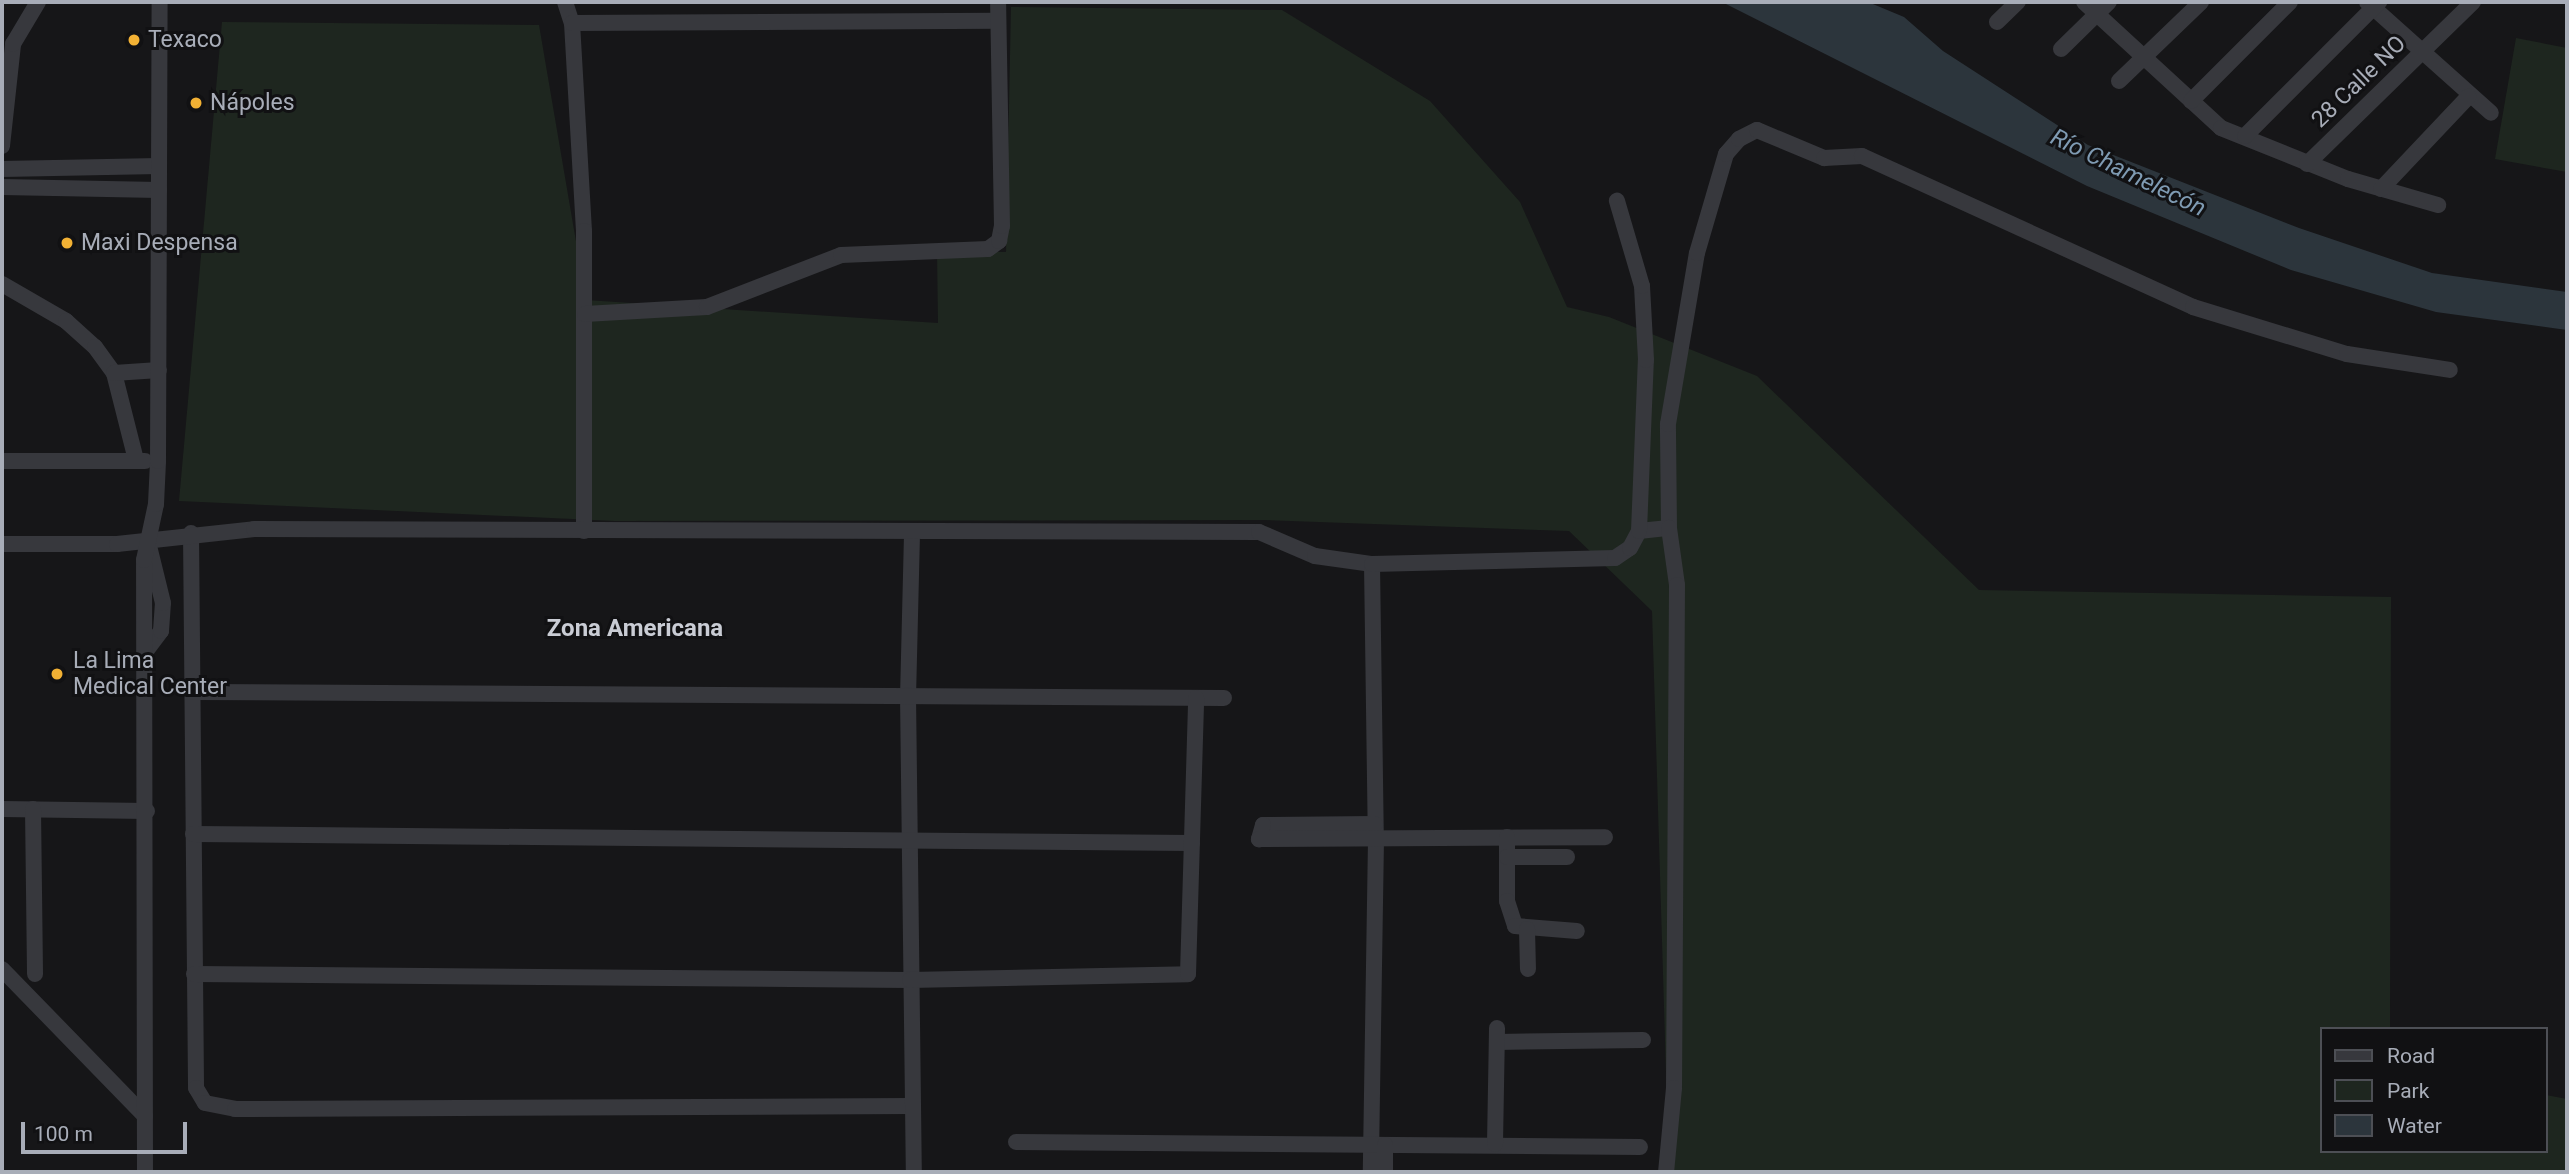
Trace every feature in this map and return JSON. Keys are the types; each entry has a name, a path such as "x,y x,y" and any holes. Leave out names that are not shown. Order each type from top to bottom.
{"street":[{"path":"2,146 13,44 38,2"},
{"path":"145,1172 147,540 156,504 158,461 160,2"},
{"path":"565,2 572,23 585,314 584,531"},
{"path":"585,314 708,307 841,255 988,249 999,241 1002,226 998,2"},
{"path":"1997,22 2018,2"},
{"path":"2084,2 2103,8 2144,56 2208,120 2307,164 2438,205"},
{"path":"2119,81 2201,2"},
{"path":"2191,101 2290,2"},
{"name":"28 Calle NO","path":"2307,164 2473,2"},
{"path":"2245,136 2373,4 2468,97 2491,113"},
{"path":"2061,49 2103,8"},
{"path":"572,23 998,21"},
{"path":"2381,189 2468,97"},
{"path":"1666,1172 1674,1088 1677,869 1677,585 1669,528 1668,424 1697,253 1726,154 1739,139 1757,130 1824,158 1862,156 2193,307 2347,354 2450,370"},
{"path":"2,177 2,168 159,166"},
{"path":"85,167 85,188"},
{"path":"2,187 159,190"},
{"path":"2,544 147,540 191,533 254,529 912,534 1259,532 1315,556 1372,564 1615,558 1630,548 1639,531 1646,443 1642,286 1617,201"},
{"path":"2,284 66,321 114,373 136,460"},
{"path":"114,373 159,370"},
{"path":"2,461 158,461"},
{"path":"1639,531 1669,528"},
{"path":"191,533 196,1088 205,1103 220,1107 911,1106"},
{"path":"912,534 908,695 909,980 914,1172"},
{"path":"1372,564 1378,1144 1385,1172"},
{"path":"194,692 1224,698"},
{"path":"194,974 909,980 1188,974 1196,698"},
{"path":"2,809 147,811"},
{"path":"33,809 35,974"},
{"path":"1376,832 1259,837 1263,825 1507,837 1605,837"},
{"path":"193,834 1192,843"},
{"path":"1507,837 1507,901 1515,926 1577,931"},
{"path":"1507,857 1567,857"},
{"path":"1527,929 1528,969"},
{"path":"2,969 145,1116"},
{"path":"1495,1144 1497,1035 1643,1040"},
{"path":"1016,1142 1640,1147"},
{"path":"1371,1172 1378,1144"},
{"path":"145,1154 159,1172"}],"green space":[{"path":"1011,7 1282,10 1430,101 1520,202 1567,307 1609,317 1757,376 1979,590 2391,597 2390,1027 2320,1027 2320,1153 2548,1153 2548,1095 2567,1099 2567,1172 1669,1172 1652,611 1569,531 1263,520 615,521 179,501 222,22 539,25 586,300 938,323 937,251 1006,252"},
{"path":"2516,38 2567,48 2567,172 2495,159"}],"water":[{"name":"Río Chamelecón","path":"1722,2 1868,2 1904,17 1943,51 2088,145 2299,228 2432,273 2567,292 2567,330 2436,312 2291,270 2087,186"}],"place":[{"name":"Texaco","path":"134,40"},
{"name":"Nápoles","path":"196,103"},
{"name":"Maxi Despensa","path":"67,243"},
{"name":"La Lima Medical Center","path":"57,674"}],"district":[{"name":"Zona Americana","path":"635,629"}]}
